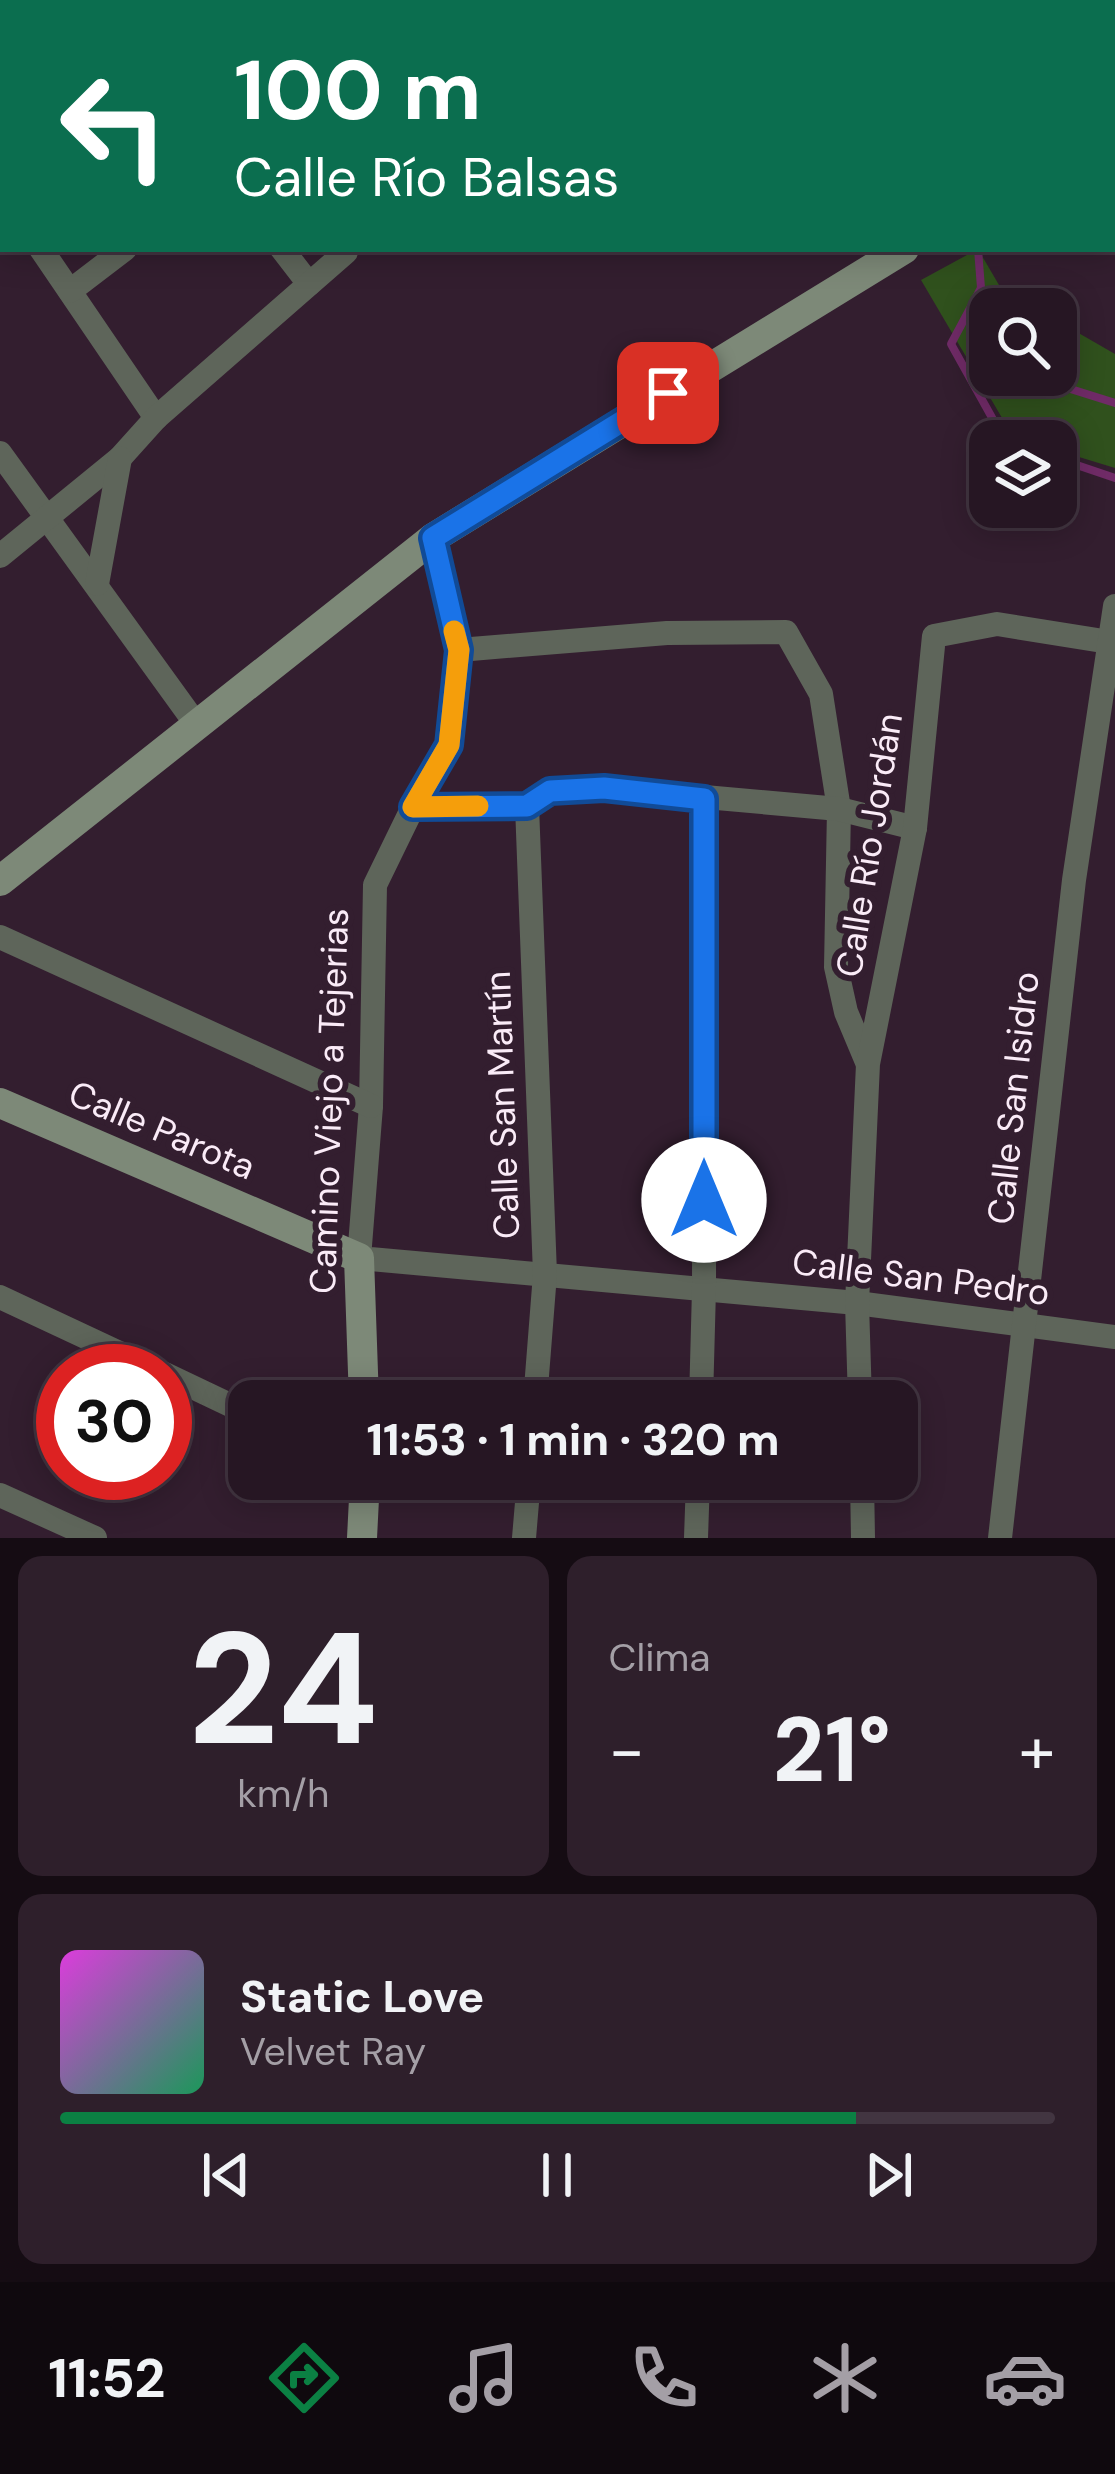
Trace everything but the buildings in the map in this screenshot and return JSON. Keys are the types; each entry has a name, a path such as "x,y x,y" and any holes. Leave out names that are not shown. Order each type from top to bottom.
{"street":[{"path":"43,252 156,418"},
{"path":"70,291 121,252"},
{"path":"284,252 309,284"},
{"path":"0,556 120,458 156,418 346,252"},
{"path":"0,880 433,538 899,252"},
{"path":"0,453 196,724"},
{"path":"97,584 120,458"},
{"name":"Camino Viejo a Tejerias","path":"363,1380 359,1258 371,1106 375,885 449,745 459,650 433,538"},
{"name":"Calle San Isidro","path":"1000,1538 1074,880 1115,606"},
{"name":"Calle Río Jordán","path":"859,1380 857,1303 868,1064 915,828 934,636 997,624 1113,643"},
{"path":"459,650 667,633 786,632 821,694 838,809 836,967 846,1012 868,1064"},
{"path":"413,807 527,806 550,791 604,788 838,809 915,828"},
{"path":"701,1380 704,799"},
{"name":"Calle San Martín","path":"527,806 544,1274 536,1380"},
{"path":"0,937 371,1106"},
{"name":"Calle Parota","path":"0,1103 359,1258"},
{"name":"Calle San Pedro","path":"359,1258 857,1303 1115,1337"},
{"path":"0,1297 100,1344"},
{"path":"192,1387 228,1404"},
{"path":"0,1495 95,1538"},
{"path":"362,1538 364,1500"},
{"path":"524,1538 527,1500"},
{"path":"696,1538 697,1500"},
{"path":"862,1500 863,1538"}],"green space":[{"path":"980,252 1001,288 969,288 969,362 921,280"},
{"path":"1077,332 1115,354 1115,468 1077,456 1077,420 1003,420 989,396 1077,396"}],"waterway":[{"path":"978,252 981,288"},
{"path":"969,310 951,344 969,376"},
{"path":"1077,391 1115,403"},
{"path":"980,396 993,420"},
{"path":"1077,465 1115,478"}],"slow traffic":[{"path":"454,631 459,650 449,745 413,807 478,806"}],"route":[{"path":"668,393 433,538 459,650 449,745 413,807 527,806 550,791 604,788 704,799 704,1200"}]}
